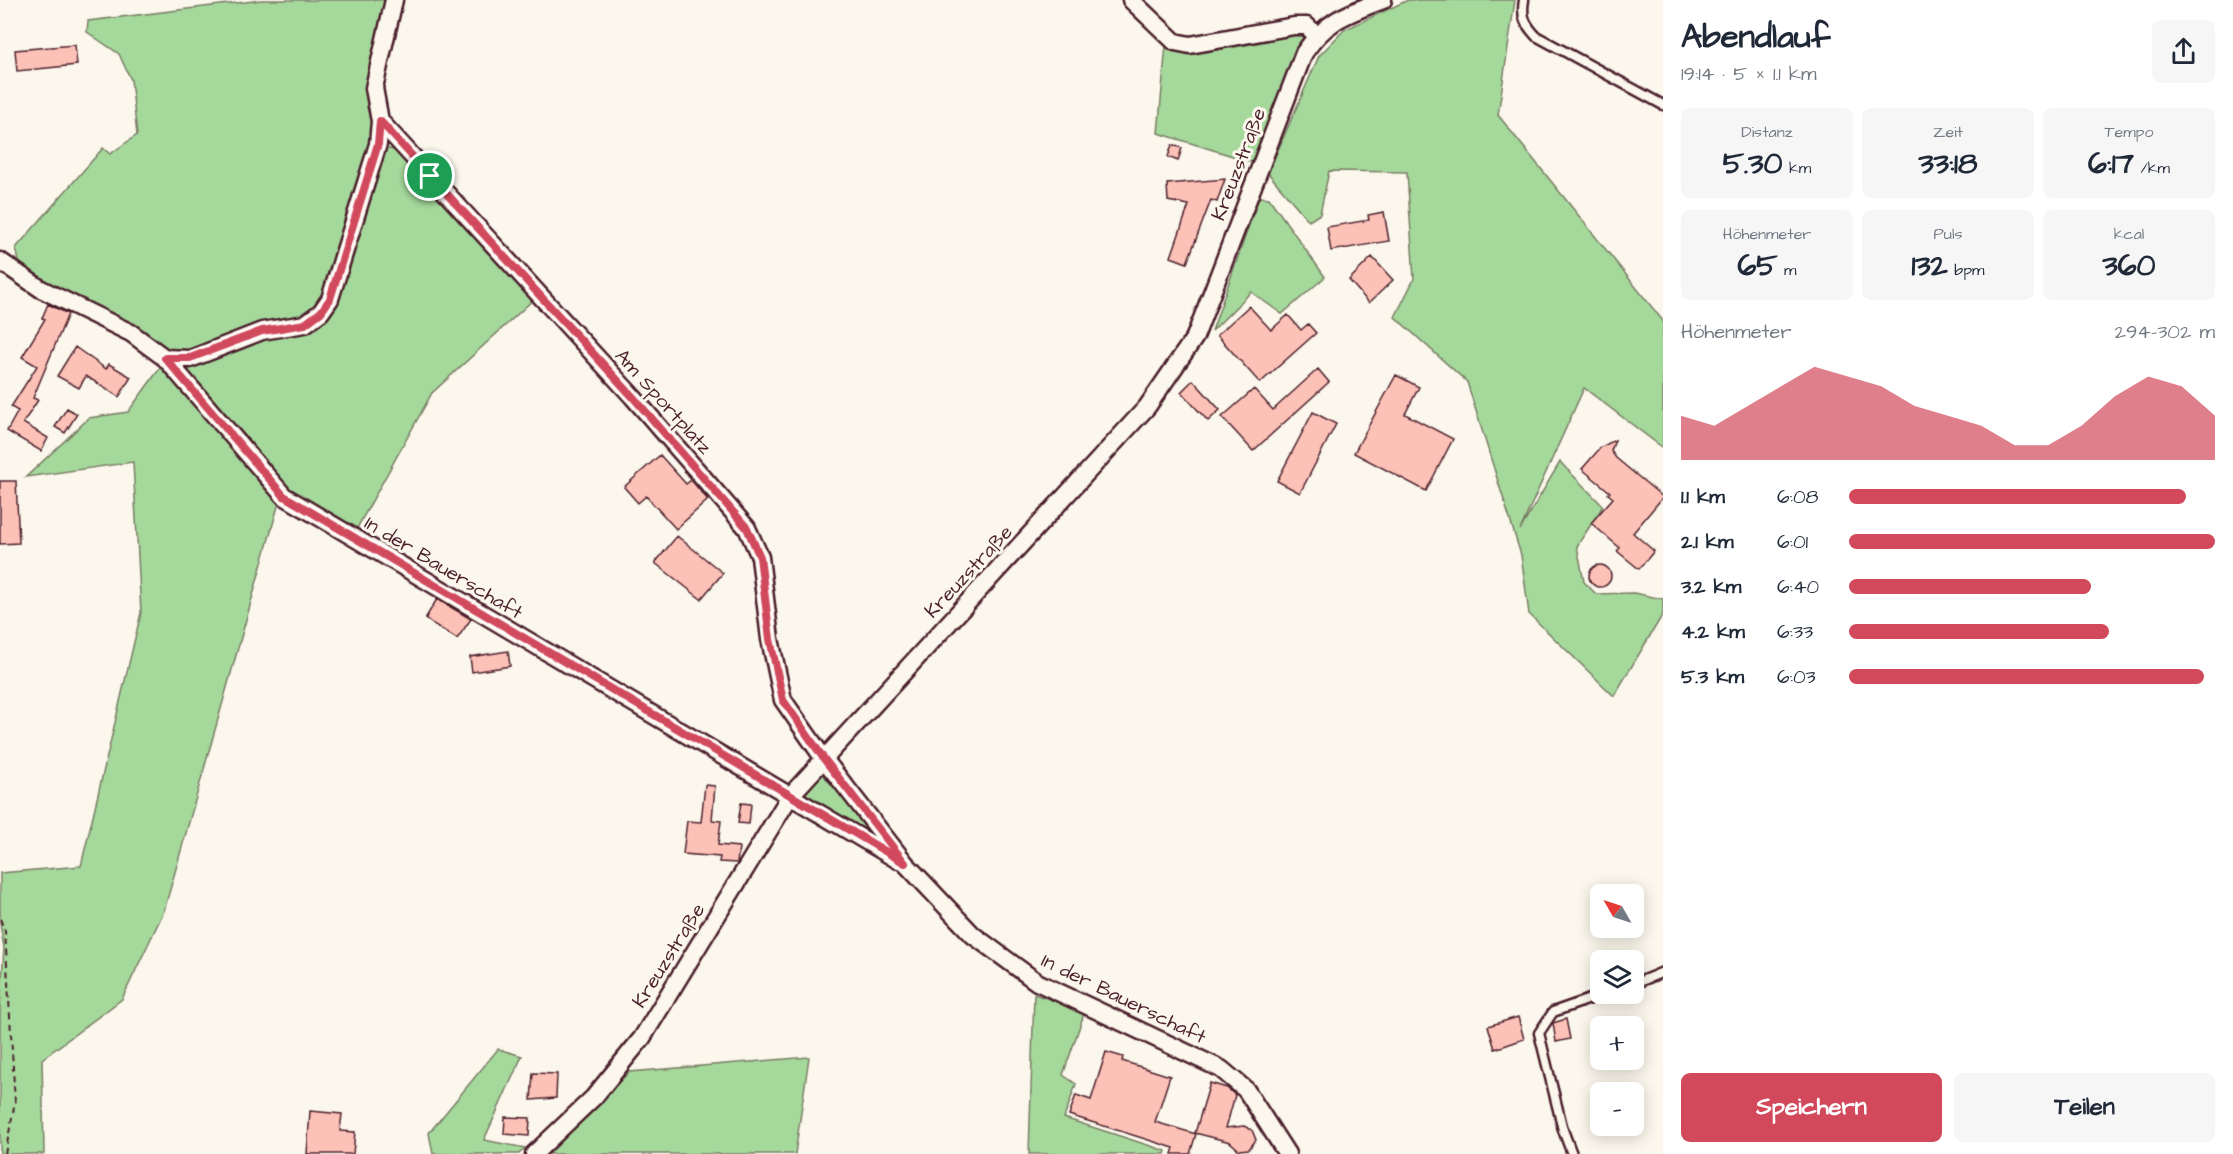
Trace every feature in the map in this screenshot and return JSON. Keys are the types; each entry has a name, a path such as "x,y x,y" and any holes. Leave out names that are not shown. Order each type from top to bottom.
{"street":[{"path":"165,358 190,358 262,331 305,324 321,312 330,299 378,144 380,121 374,88 394,0"},
{"path":"1131,0 1175,42 1182,44 1190,45 1294,26 1307,26 1316,35"},
{"name":"Kreuzstraße","path":"534,1154 594,1097 642,1038 790,796 1147,407 1177,367 1195,337 1300,64 1316,35 1335,19 1383,0"},
{"name":"Am Sportplatz","path":"380,121 626,389 747,528 760,557 770,639 783,700 824,759"},
{"name":"In der Bauerschaft","path":"0,261 41,289 131,333 165,358 284,496 905,863"},
{"name":"In der Bauerschaft","path":"824,759 905,863 972,935 1037,982 1221,1069 1246,1090 1287,1154"}],"lane":[{"path":"1524,0 1522,14 1527,27 1536,36 1663,105"},
{"path":"1644,980 1663,972"},
{"path":"1572,1154 1563,1130 1539,1033 1553,1012 1590,999"}],"path":[{"path":"0,919 5,931 15,1102 5,1154"}],"green space":[{"path":"262,0 387,0 367,75 367,107 372,128 370,153 325,292 304,317 192,352 170,353 20,266 16,248 103,148 110,154 137,135 131,80 119,54 87,32 88,21"},
{"path":"1408,0 1515,0 1498,115 1663,321 1663,448 1584,388 1520,530 1560,462 1603,506 1577,546 1584,582 1596,594 1634,593 1663,599 1663,614 1614,696 1529,614 1521,555 1467,382 1395,317 1414,279 1407,172 1329,171 1320,214 1309,221 1268,173 1319,56 1344,30"},
{"path":"1295,31 1304,38 1252,162 1158,133 1166,45"},
{"path":"386,148 400,152 534,299 432,393 356,530 288,492 182,369 231,352 337,301"},
{"path":"1259,197 1269,198 1325,277 1282,314 1251,292 1212,331"},
{"path":"163,364 280,499 164,911 122,999 42,1059 44,1154 0,1154 0,1007 4,948 0,924 0,873 81,866 141,613 133,462 26,477 89,418 128,412"},
{"path":"825,770 881,840 802,795"},
{"path":"1034,994 1085,1011 1063,1075 1076,1084 1064,1118 1166,1151 1165,1154 1029,1154"},
{"path":"498,1049 522,1056 484,1140 525,1148 519,1154 433,1154 429,1133"},
{"path":"809,1057 795,1154 549,1154 629,1072"}],"building":[{"path":"75,45 77,65 17,71 15,50"},
{"path":"1172,145 1182,148 1178,161 1168,157"},
{"path":"1225,179 1217,202 1211,200 1187,263 1171,257 1189,205 1168,201 1167,184"},
{"path":"1384,212 1389,241 1331,251 1327,227 1369,220 1368,215"},
{"path":"1372,257 1393,280 1369,303 1349,280"},
{"path":"48,304 68,314 33,398 38,400 23,423 48,438 41,451 7,431 18,411 11,407 37,366 22,357 45,319 42,318"},
{"path":"1249,306 1271,330 1288,315 1301,330 1308,324 1316,333 1260,383 1217,335"},
{"path":"75,347 106,369 109,364 131,377 119,397 86,376 79,388 57,376"},
{"path":"1318,369 1329,382 1253,451 1222,417 1254,389 1273,410"},
{"path":"1396,375 1419,387 1405,414 1453,439 1426,491 1354,453"},
{"path":"1193,380 1220,410 1208,421 1181,392"},
{"path":"67,408 77,414 65,433 55,427"},
{"path":"1313,412 1336,424 1300,493 1277,481"},
{"path":"1615,440 1611,451 1616,458 1663,497 1633,533 1654,551 1639,569 1617,551 1620,548 1591,523 1613,498 1608,494 1610,492 1582,469 1601,447"},
{"path":"660,455 686,484 691,480 708,500 676,529 646,496 638,503 624,487"},
{"path":"0,481 16,481 19,543 0,544"},
{"path":"677,536 723,573 701,599 655,563"},
{"path":"1600,565 1608,568 1611,576 1608,584 1600,587 1592,584 1589,576 1592,568"},
{"path":"437,599 471,619 457,639 425,619"},
{"path":"508,651 510,666 472,672 470,657"},
{"path":"705,785 715,786 712,820 721,821 718,845 739,847 737,863 719,862 720,857 683,854 687,821 701,822"},
{"path":"741,803 751,804 749,824 738,823"},
{"path":"1518,1017 1524,1039 1495,1049 1488,1026"},
{"path":"1566,1019 1570,1039 1556,1042 1553,1023"},
{"path":"1106,1052 1123,1057 1122,1061 1170,1076 1155,1122 1196,1134 1190,1154 1172,1154 1174,1148 1069,1115 1076,1095 1091,1100"},
{"path":"533,1073 557,1074 556,1098 531,1100"},
{"path":"1210,1083 1227,1088 1235,1095 1226,1128 1244,1126 1252,1130 1256,1140 1249,1149 1239,1150 1230,1142 1195,1133"},
{"path":"310,1111 342,1114 340,1131 355,1132 353,1154 307,1154"},
{"path":"505,1117 530,1118 529,1136 504,1134"}],"route":[{"path":"380,121 430,176 633,397 747,528 760,557 770,639 783,700 824,759 905,863 889,856 284,496 165,358 190,358 262,331 305,324 321,312 330,299 378,144 380,121"}]}
